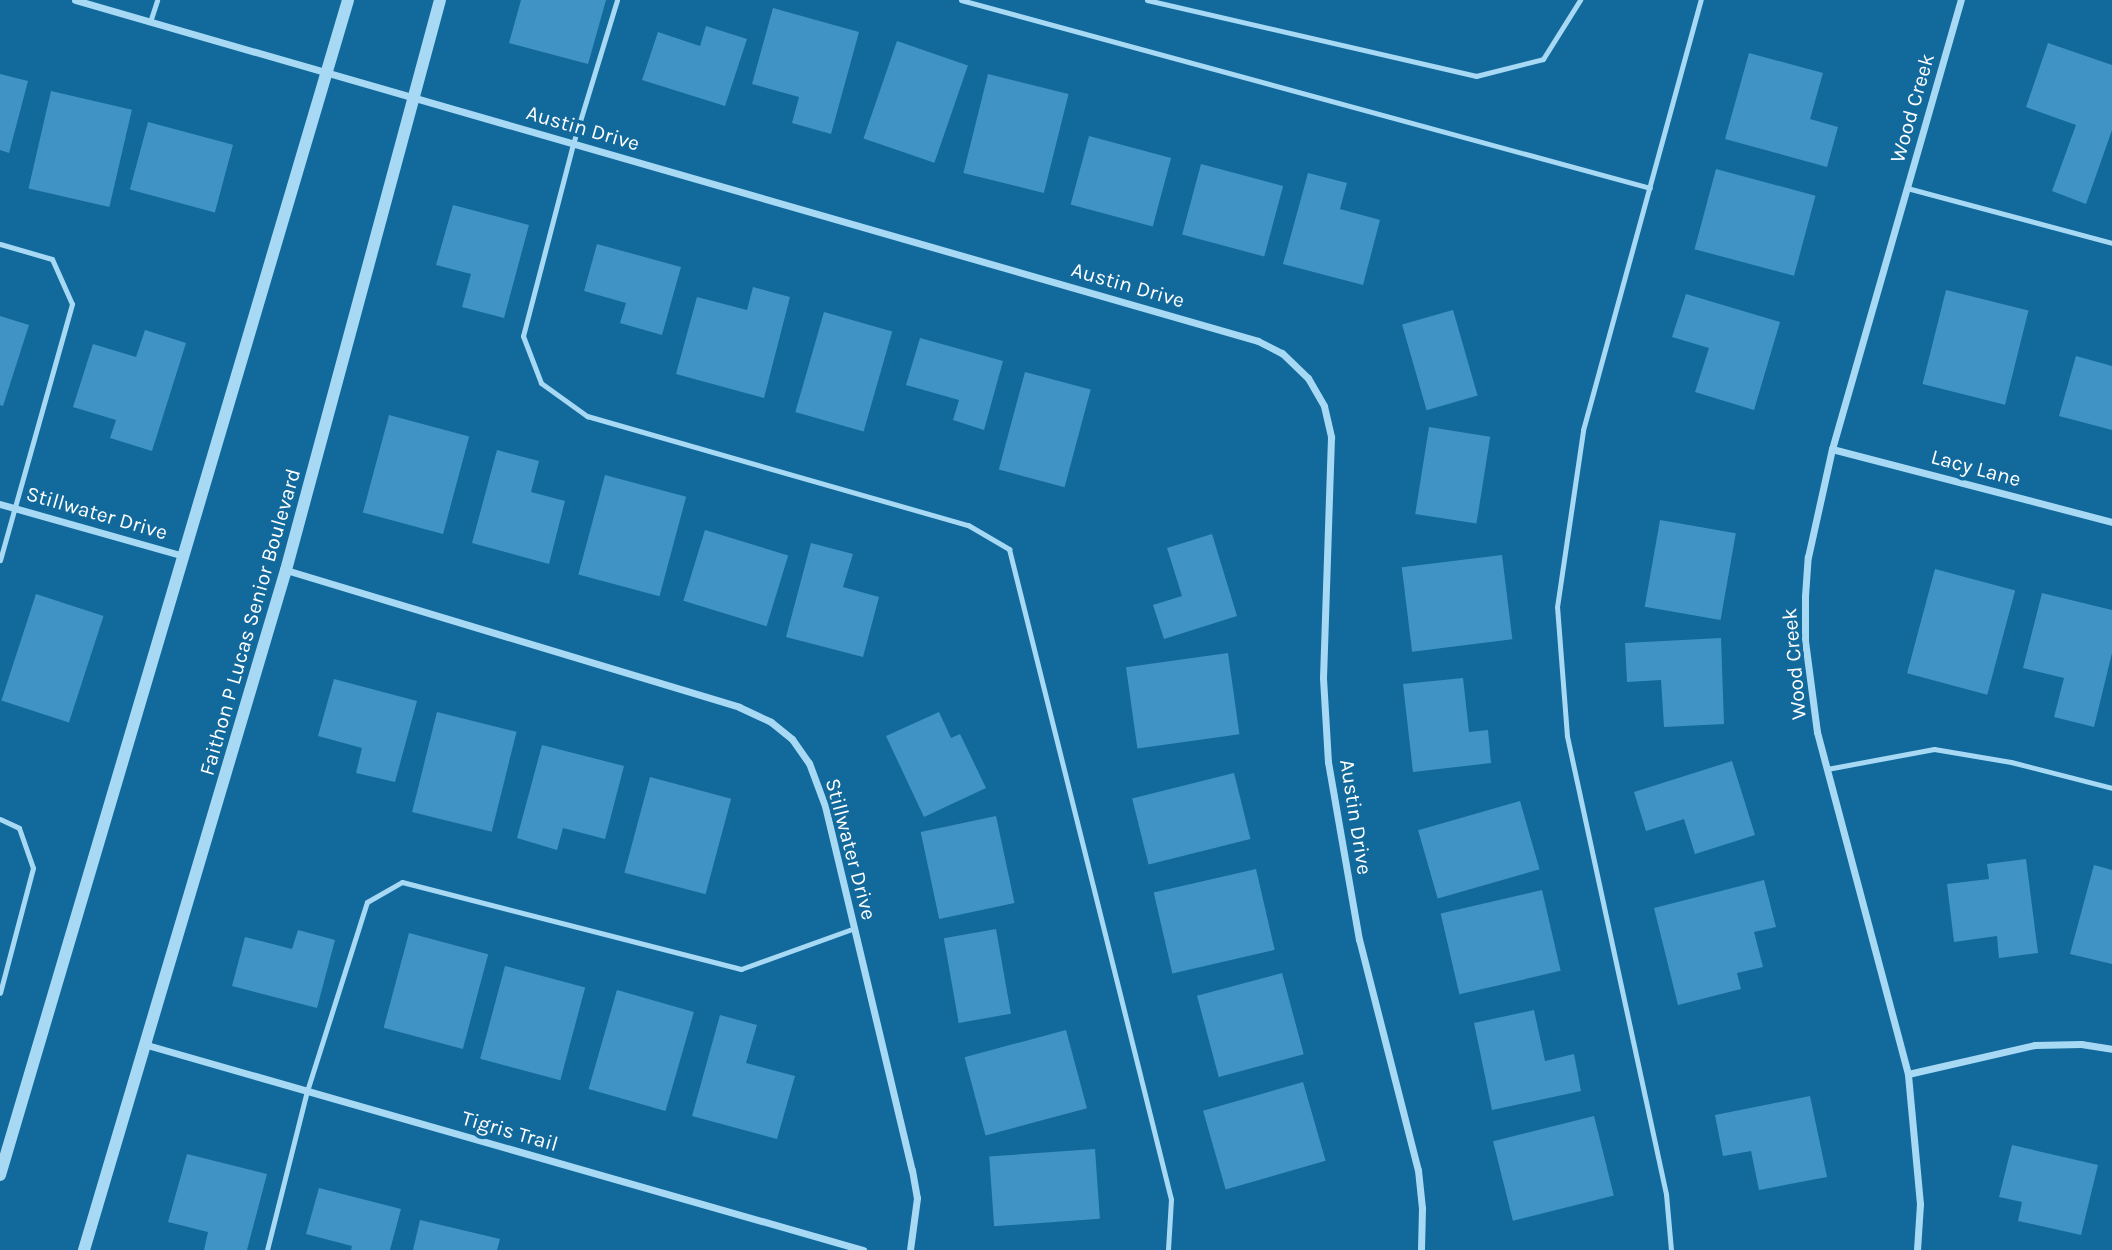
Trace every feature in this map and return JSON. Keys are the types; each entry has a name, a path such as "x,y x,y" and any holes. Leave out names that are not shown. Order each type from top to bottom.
{"street":[{"name":"Austin Drive","path":"75,0 1258,341 1282,353 1308,379 1324,406 1331,437 1323,678 1328,762 1359,939 1418,1170 1422,1208 1421,1250"},
{"path":"0,1175 348,0"},
{"name":"Faithon P Lucas Senior Boulevard","path":"84,1250 286,570 440,0"},
{"name":"Wood Creek","path":"1917,1250 1920,1204 1908,1074 1817,732 1805,641 1805,596 1808,557 1832,449 1961,0"},
{"name":"Lacy Lane","path":"1832,449 2112,522"},
{"name":"Stillwater Drive","path":"0,504 184,556"},
{"name":"Stillwater Drive","path":"286,570 739,706 771,722 792,739 809,763 825,806 855,928 917,1198 910,1250"},
{"name":"Tigris Trail","path":"147,1045 863,1250"},
{"path":"1908,1074 2035,1045 2081,1045 2112,1049"}],"lane":[{"path":"150,22 157,0"},
{"path":"617,0 573,144 523,336 541,383 587,416 968,525 1009,549 1171,1199 1168,1250"},
{"path":"961,0 1650,188"},
{"path":"1147,0 1476,76 1543,59 1580,0"},
{"path":"1671,1250 1666,1194 1567,736 1557,607 1583,430 1701,0"},
{"path":"1907,188 2112,243"},
{"path":"0,244 51,258 72,304 0,559"},
{"path":"1827,769 1934,749 2011,762 2112,788"},
{"path":"0,820 19,828 33,868 0,993"},
{"path":"267,1250 307,1091 367,902 402,882 741,969 855,928"}],"building":[{"path":"521,0 606,0 588,64 509,43"},
{"path":"773,8 859,32 831,134 792,123 799,97 752,84"},
{"path":"706,26 747,39 725,106 642,80 658,32 700,46"},
{"path":"897,41 968,65 934,163 863,138"},
{"path":"2048,43 2112,65 2112,130 2086,204 2052,191 2076,125 2026,107"},
{"path":"1749,53 1823,73 1810,119 1838,127 1827,167 1725,139"},
{"path":"0,74 28,81 9,153 0,150"},
{"path":"988,74 1069,94 1044,193 963,173"},
{"path":"51,91 132,110 109,207 29,188"},
{"path":"148,122 233,145 215,212 130,190"},
{"path":"1089,136 1171,158 1153,227 1071,205"},
{"path":"1201,164 1283,186 1264,257 1182,235"},
{"path":"1716,169 1815,196 1794,276 1695,249"},
{"path":"1308,173 1347,183 1340,209 1380,220 1363,285 1283,264"},
{"path":"453,205 529,225 504,318 462,307 471,274 436,265"},
{"path":"597,244 681,267 662,335 620,323 626,303 584,291"},
{"path":"753,287 790,297 764,398 676,374 697,297 747,310"},
{"path":"1946,290 2028,311 2005,405 1923,384"},
{"path":"1686,294 1780,322 1754,410 1695,392 1709,348 1672,337"},
{"path":"1453,310 1478,396 1427,410 1402,325"},
{"path":"824,312 892,332 864,432 795,412"},
{"path":"0,316 29,325 3,406 0,405"},
{"path":"145,330 186,343 152,451 110,438 116,420 73,407 93,344 136,357"},
{"path":"920,338 1003,361 984,430 953,420 959,400 906,385"},
{"path":"2076,356 2112,366 2112,430 2059,416"},
{"path":"1025,372 1091,390 1065,487 999,470"},
{"path":"389,415 469,436 443,534 363,513"},
{"path":"1429,427 1490,437 1476,524 1415,514"},
{"path":"497,450 539,461 531,492 565,501 549,564 472,543"},
{"path":"605,475 686,497 659,596 578,574"},
{"path":"1660,520 1736,533 1721,620 1645,607"},
{"path":"705,530 788,555 767,626 683,601"},
{"path":"1212,534 1237,616 1164,639 1153,605 1182,596 1167,548"},
{"path":"811,543 853,554 843,587 879,597 863,657 786,637"},
{"path":"1502,555 1512,639 1412,652 1402,567"},
{"path":"1935,569 2015,590 1987,695 1907,673"},
{"path":"2042,593 2112,610 2112,653 2094,727 2054,717 2064,678 2023,668"},
{"path":"36,594 104,616 69,722 1,701"},
{"path":"1721,638 1724,724 1664,727 1661,680 1627,682 1625,643"},
{"path":"1228,653 1239,734 1137,749 1126,667"},
{"path":"1463,678 1469,732 1488,730 1491,763 1413,772 1403,684"},
{"path":"334,679 417,701 395,782 356,773 362,748 318,736"},
{"path":"437,712 517,732 492,832 412,812"},
{"path":"939,712 951,738 960,734 986,788 924,817 886,736"},
{"path":"542,745 624,766 605,839 563,828 557,850 517,838"},
{"path":"1732,761 1755,835 1695,854 1684,819 1646,831 1634,792"},
{"path":"1234,773 1250,839 1149,864 1132,798"},
{"path":"650,777 731,799 706,894 624,873"},
{"path":"1520,801 1540,869 1438,898 1418,830"},
{"path":"996,816 1015,903 939,919 921,832"},
{"path":"2026,859 2038,953 1999,958 1997,936 1954,942 1947,884 1989,879 1987,864"},
{"path":"2094,865 2112,870 2112,964 2070,954"},
{"path":"1256,869 1275,950 1172,973 1154,893"},
{"path":"1764,880 1776,927 1754,932 1763,967 1737,973 1741,989 1678,1005 1654,908"},
{"path":"1542,890 1561,971 1459,994 1441,913"},
{"path":"996,929 1011,1014 959,1023 944,938"},
{"path":"298,930 335,940 317,1008 232,986 245,937 292,949"},
{"path":"409,933 488,954 463,1049 384,1028"},
{"path":"505,966 585,987 560,1080 480,1059"},
{"path":"1282,973 1304,1054 1219,1077 1197,996"},
{"path":"617,990 694,1012 666,1111 589,1089"},
{"path":"1534,1010 1545,1061 1574,1054 1581,1091 1492,1110 1474,1023"},
{"path":"720,1015 757,1025 746,1063 795,1076 777,1139 692,1116"},
{"path":"1066,1030 1087,1108 986,1135 965,1057"},
{"path":"1303,1082 1326,1161 1226,1189 1203,1111"},
{"path":"1810,1096 1827,1177 1759,1190 1751,1151 1723,1156 1715,1115"},
{"path":"1594,1116 1614,1196 1513,1221 1493,1141"},
{"path":"2012,1145 2098,1165 2081,1235 2018,1221 2022,1202 1999,1197"},
{"path":"1095,1149 1100,1219 994,1226 989,1156"},
{"path":"187,1154 267,1174 247,1250 204,1250 208,1232 168,1222"},
{"path":"319,1188 401,1209 390,1250 351,1250 352,1246 306,1234"},
{"path":"420,1220 500,1239 497,1250 413,1250"}]}
